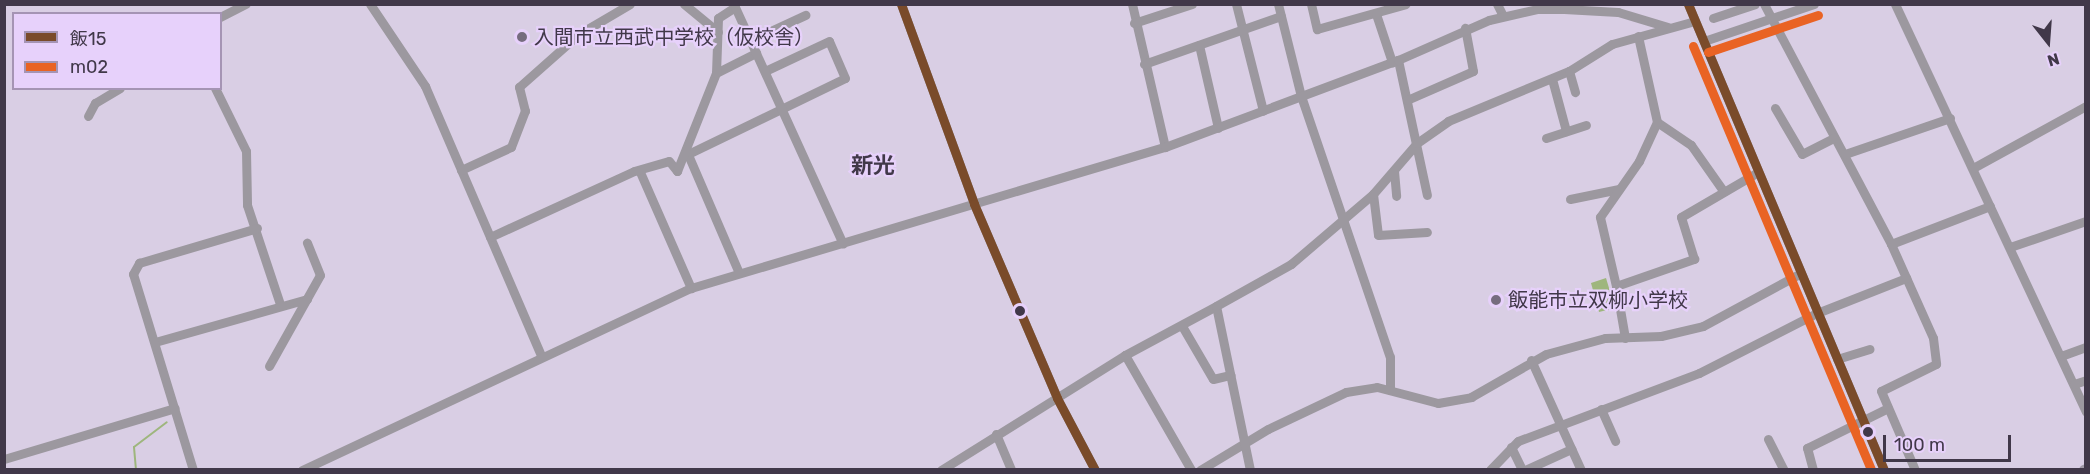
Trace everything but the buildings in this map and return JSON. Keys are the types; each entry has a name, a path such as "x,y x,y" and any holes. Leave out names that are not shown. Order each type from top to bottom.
{"street":[{"path":"230,7 246,4"},
{"path":"370,4 418,73 541,355"},
{"path":"461,170 511,147 525,111 519,87 579,34 630,4"},
{"path":"684,4 718,32"},
{"path":"901,4 974,204 1057,398 1095,470"},
{"path":"1132,4 1134,23 1165,147"},
{"path":"1134,23 1192,4"},
{"path":"1236,4 1263,111"},
{"path":"1278,4 1301,96 1346,217 1390,357 1390,390"},
{"path":"1311,4 1317,29 1406,4"},
{"path":"1497,4 1503,16"},
{"path":"1688,4 1884,470"},
{"path":"1713,18 1723,9 1755,4"},
{"path":"1764,4 1769,19 1845,154 1891,244 1933,338 1936,364 1883,385 1888,408 1915,470"},
{"path":"1704,41 1814,4"},
{"path":"1894,4 1950,118 2085,411"},
{"path":"490,237 669,161 677,171 687,152 716,73 718,18 735,7 784,107 843,244"},
{"path":"302,470 541,355 691,288 1165,147 1395,61 1465,28 1503,16 1569,7 1591,8 1668,27"},
{"path":"1376,14 1395,61 1407,100 1427,195"},
{"path":"751,40 805,15"},
{"path":"1144,64 1281,16"},
{"path":"941,470 1125,355 1182,326 1291,264 1373,194 1417,143 1456,117 1552,79 1612,44 1695,21"},
{"path":"1407,100 1473,71 1465,28"},
{"path":"1625,338 1616,286 1599,221 1657,122 1638,36"},
{"path":"687,152 845,78 829,41 767,70"},
{"path":"1198,45 1218,128"},
{"path":"716,73 756,52"},
{"path":"1569,71 1575,92"},
{"path":"1552,79 1566,131"},
{"path":"88,116 95,103 117,90"},
{"path":"216,90 246,151 247,205 280,304"},
{"path":"1973,168 2085,106"},
{"path":"1775,108 1802,154 1834,138"},
{"path":"1845,154 1950,118"},
{"path":"1657,122 1691,145 1724,192"},
{"path":"1546,138 1586,125"},
{"path":"687,152 739,273"},
{"path":"1394,171 1396,196"},
{"path":"640,172 691,288"},
{"path":"1616,286 1694,259 1681,217 1758,172"},
{"path":"1570,199 1619,189"},
{"path":"1373,194 1378,235 1427,232"},
{"path":"1891,244 1990,206"},
{"path":"2010,247 2085,221"},
{"path":"193,470 133,274 139,263 256,228"},
{"path":"269,366 307,299 320,270 307,243"},
{"path":"1200,470 1245,442 1346,393 1390,390 1438,403 1471,397 1531,360 1577,345 1703,326 1801,273"},
{"path":"1490,470 1511,447 1560,425 1699,373 1817,313 1906,278"},
{"path":"155,342 280,304 307,299"},
{"path":"1216,306 1250,470"},
{"path":"1182,326 1213,379 1231,375"},
{"path":"2061,356 2085,347"},
{"path":"1837,359 1869,349"},
{"path":"1125,355 1191,470"},
{"path":"1531,360 1581,470"},
{"path":"2074,384 2085,380"},
{"path":"4,459 175,408"},
{"path":"1813,470 1807,448 1888,408"},
{"path":"1601,409 1615,441"},
{"path":"996,434 1011,470"},
{"path":"1768,439 1784,470"},
{"path":"1511,447 1523,470 1571,449"}],"shaded area":[{"path":"1606,278 1615,308 1599,312 1591,283"}],"waterway":[{"path":"136,470 134,447 167,422"}],"transit line":[{"name":"飯15","path":"901,4 974,204 1057,398 1095,470"},
{"name":"飯15","path":"1688,4 1884,470"},
{"name":"m02","path":"1708,52 1818,15"},
{"name":"m02","path":"1693,46 1871,470"}],"place":[{"name":"入間市立西武中学校（仮校舎）","path":"522,37"},
{"name":"飯能市立双柳小学校","path":"1496,300"}],"district":[{"name":"新光","path":"873,166"}]}
